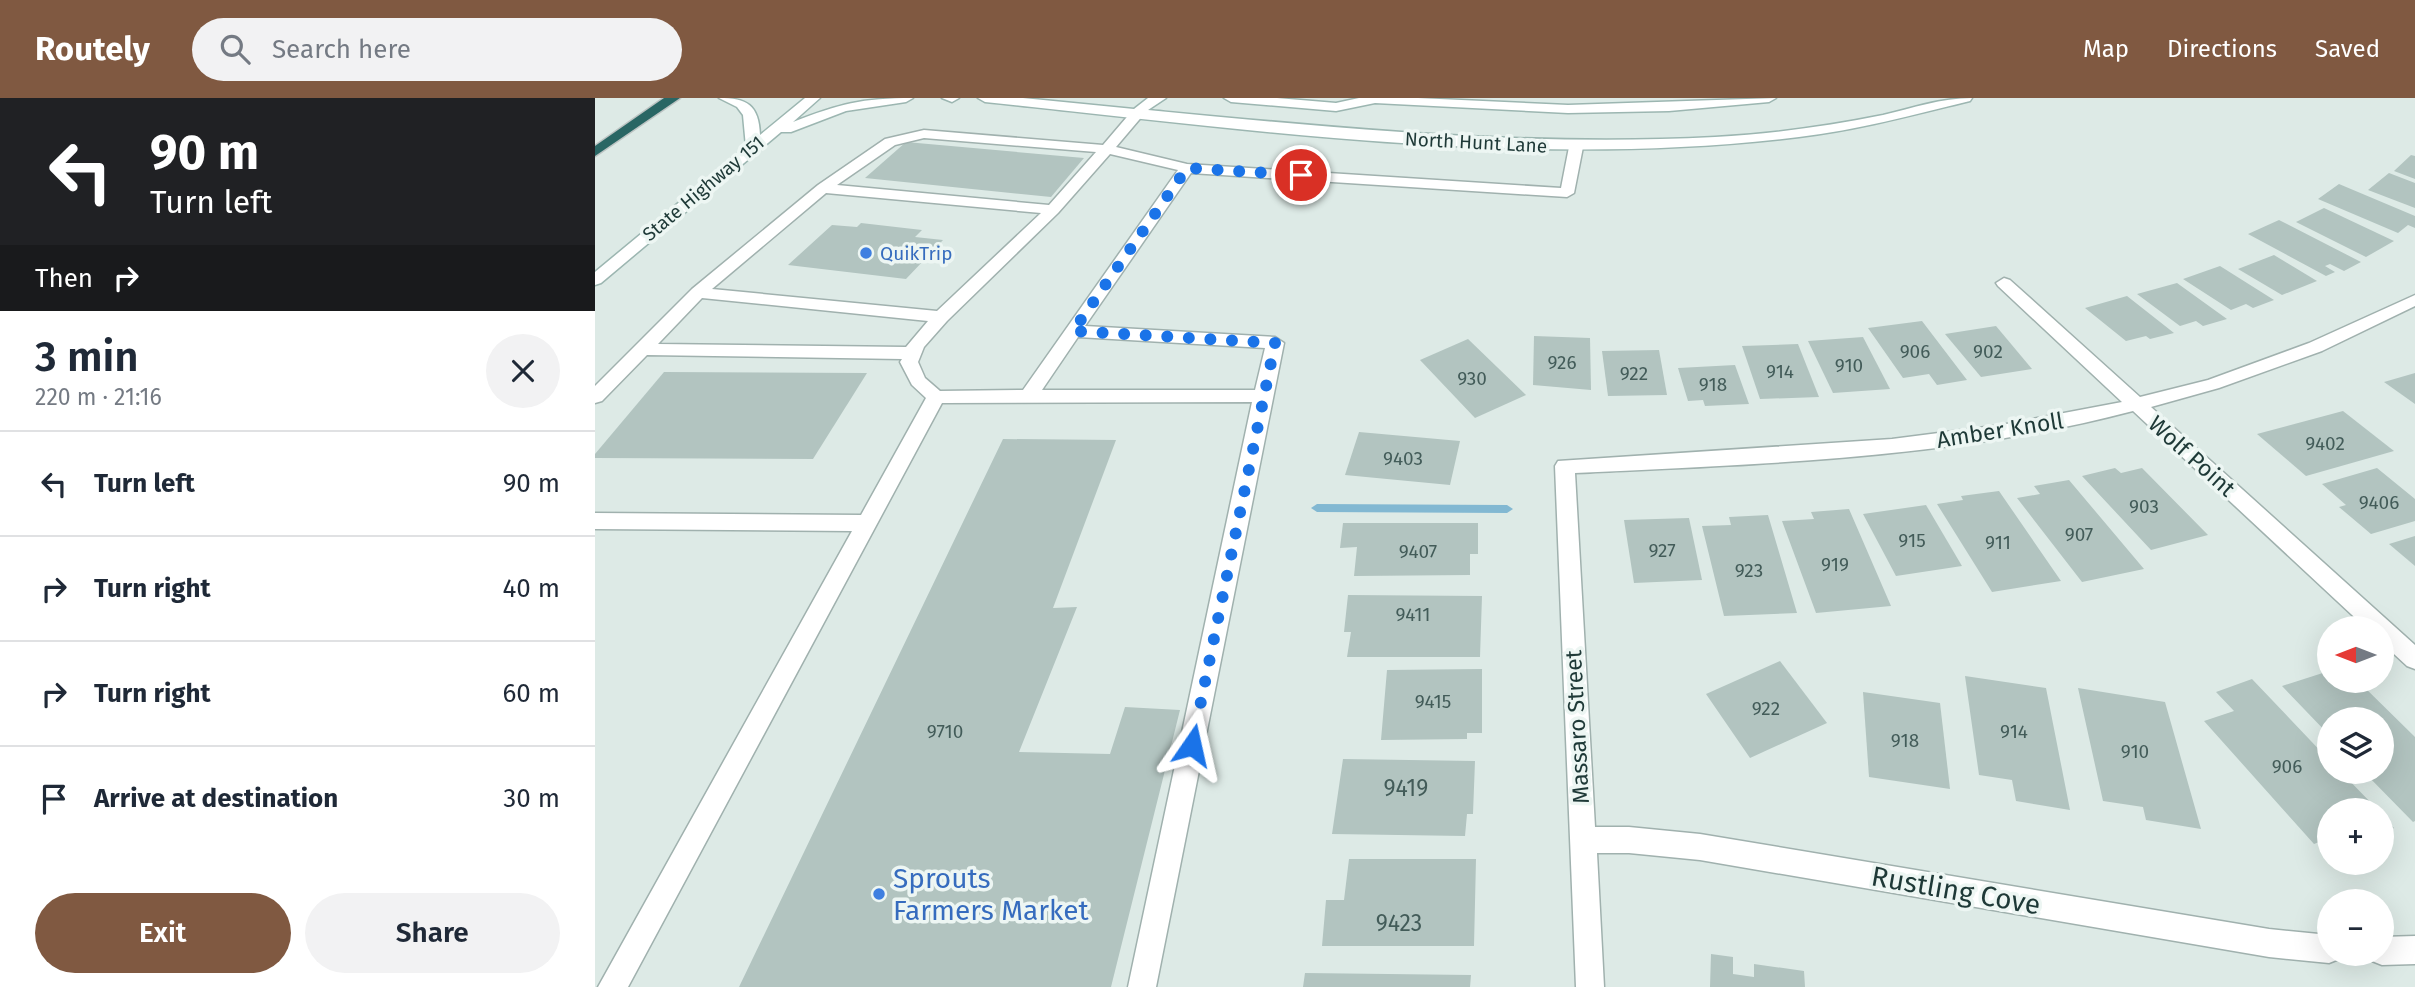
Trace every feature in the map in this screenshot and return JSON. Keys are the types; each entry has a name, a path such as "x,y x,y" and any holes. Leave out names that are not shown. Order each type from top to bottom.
{"highway":[{"path":"595,152 673,98"}],"main road":[{"path":"726,98 740,102 748,108 754,126 753,146 827,112 856,104 906,98"},
{"name":"State Highway 151","path":"595,280 813,98"},
{"name":"North Hunt Lane","path":"985,98 1454,142 1575,128 1670,107 1769,98"},
{"path":"1159,98 1146,104 1053,210 941,317 916,345 909,362 918,381 936,397 1263,396"},
{"path":"1231,98 1336,107 1374,99"},
{"name":"North Hunt Lane","path":"1367,98 1500,108 1575,128 1657,145 1772,136 1881,118 1965,98"},
{"path":"595,397 698,293 823,188 890,142 929,139 1078,152 1106,149 1187,168 1567,193 1575,128"},
{"path":"1028,396 1187,168"},
{"path":"823,188 860,192 894,181"},
{"path":"923,198 935,185"},
{"path":"877,186 923,198 1053,210"},
{"path":"963,202 976,189"},
{"path":"1003,206 1014,193"},
{"path":"1029,208 1040,196"},
{"name":"Wolf Point","path":"2004,283 2367,616"},
{"path":"698,293 941,317"},
{"name":"Amber Knoll","path":"1565,467 1777,457 1875,449 1961,438 2136,405 2229,380 2291,359 2345,336 2415,300"},
{"path":"1073,331 1275,343 1142,987"},
{"path":"642,349 912,353"},
{"path":"612,987 936,397"},
{"name":"Massaro Street","path":"1565,467 1590,987"},
{"path":"595,521 867,523"},
{"name":"Wolf Point","path":"2394,640 2415,659"},
{"name":"Rustling Cove","path":"1583,840 1629,840 1700,847 2269,943 2317,948"},
{"path":"2394,951 2415,950"}],"building":[{"name":"QuikTrip","path":"906,142 1084,158 1051,197 865,178"},
{"path":"2411,155 2415,156 2415,179 2394,171"},
{"path":"2389,173 2415,183 2415,208 2368,190"},
{"path":"2339,184 2415,216 2415,228 2408,225 2398,233 2318,199"},
{"path":"2324,208 2394,241 2366,257 2296,222"},
{"path":"2279,220 2361,262 2344,271 2330,264 2325,266 2335,272 2326,276 2248,234"},
{"name":"QuikTrip","path":"861,223 922,230 915,237 943,240 906,279 788,265 832,225 857,227"},
{"path":"2274,255 2317,281 2282,295 2238,269"},
{"path":"2220,266 2274,300 2253,308 2246,304 2231,310 2183,279"},
{"path":"2177,283 2227,319 2203,326 2196,321 2180,326 2137,294"},
{"path":"2127,296 2174,333 2126,341 2085,308"},
{"path":"1922,321 1967,380 1937,385 1929,374 1903,378 1868,328"},
{"path":"1996,326 2032,369 1981,377 1945,334"},
{"path":"1534,336 1590,338 1591,390 1533,385"},
{"path":"1863,337 1890,389 1833,393 1808,341"},
{"path":"1468,339 1526,395 1475,418 1420,360"},
{"path":"1798,344 1819,397 1760,399 1742,346"},
{"path":"1659,350 1667,395 1608,396 1602,351"},
{"path":"1735,365 1749,404 1705,406 1703,400 1688,401 1678,368"},
{"path":"664,372 867,373 813,459 595,458 595,454"},
{"path":"2415,373 2415,404 2384,382"},
{"path":"2343,411 2394,451 2306,476 2257,434"},
{"path":"1359,432 1460,441 1450,485 1345,475"},
{"path":"1003,439 1116,440 1053,608 1077,607 1019,752 1110,754 1125,707 1180,710 1111,987 739,987"},
{"path":"2115,468 2121,473 2142,468 2208,535 2151,550 2082,476"},
{"path":"2377,468 2415,499 2415,521 2371,534 2339,507 2346,505 2322,484"},
{"path":"2069,480 2144,569 2082,582 2017,498 2040,494 2034,486"},
{"path":"1999,491 2061,581 1992,592 1937,504 1963,500 1961,496"},
{"path":"1926,505 1962,566 1896,576 1863,514"},
{"path":"1849,509 1891,606 1816,613 1782,521 1814,519 1811,512"},
{"path":"1768,515 1797,613 1724,616 1702,526 1731,525 1729,517"},
{"path":"1689,518 1702,580 1634,583 1624,520"},
{"path":"1343,523 1478,523 1478,554 1470,554 1470,575 1354,576 1357,547 1340,548"},
{"path":"2415,536 2415,566 2389,544"},
{"path":"1348,595 1482,596 1480,657 1347,657 1351,632 1344,632"},
{"path":"1780,661 1827,723 1750,758 1706,694"},
{"path":"1482,669 1482,733 1467,733 1467,739 1381,740 1387,670"},
{"path":"2317,675 2317,693 2370,693 2384,707 2317,707 2317,722 2282,686"},
{"path":"1965,676 2046,688 2070,810 2016,801 2012,780 1979,775"},
{"path":"2252,679 2317,747 2317,784 2353,784 2366,798 2317,798 2317,843 2314,844 2204,721 2234,711 2216,692"},
{"path":"2078,688 2165,702 2201,829 2146,820 2143,807 2103,801"},
{"path":"1863,692 1940,703 1950,789 1869,777"},
{"path":"2394,716 2415,737 2415,821 2394,803 2394,798 2389,798 2376,784 2394,784"},
{"path":"1343,759 1475,761 1473,814 1467,814 1465,836 1332,834"},
{"path":"1349,859 1476,859 1474,946 1322,946 1326,900 1344,900"},
{"path":"1711,954 1733,957 1733,974 1754,977 1754,964 1804,971 1805,987 1710,987"},
{"path":"1305,973 1471,975 1470,987 1303,987"}],"waterway":[{"path":"1317,508 1507,509"}],"place":[{"name":"QuikTrip","path":"866,253"},
{"name":"Sprouts Farmers Market","path":"879,894"}],"route":[{"path":"1192,745 1275,343 1073,331 1187,168 1301,175"}]}
